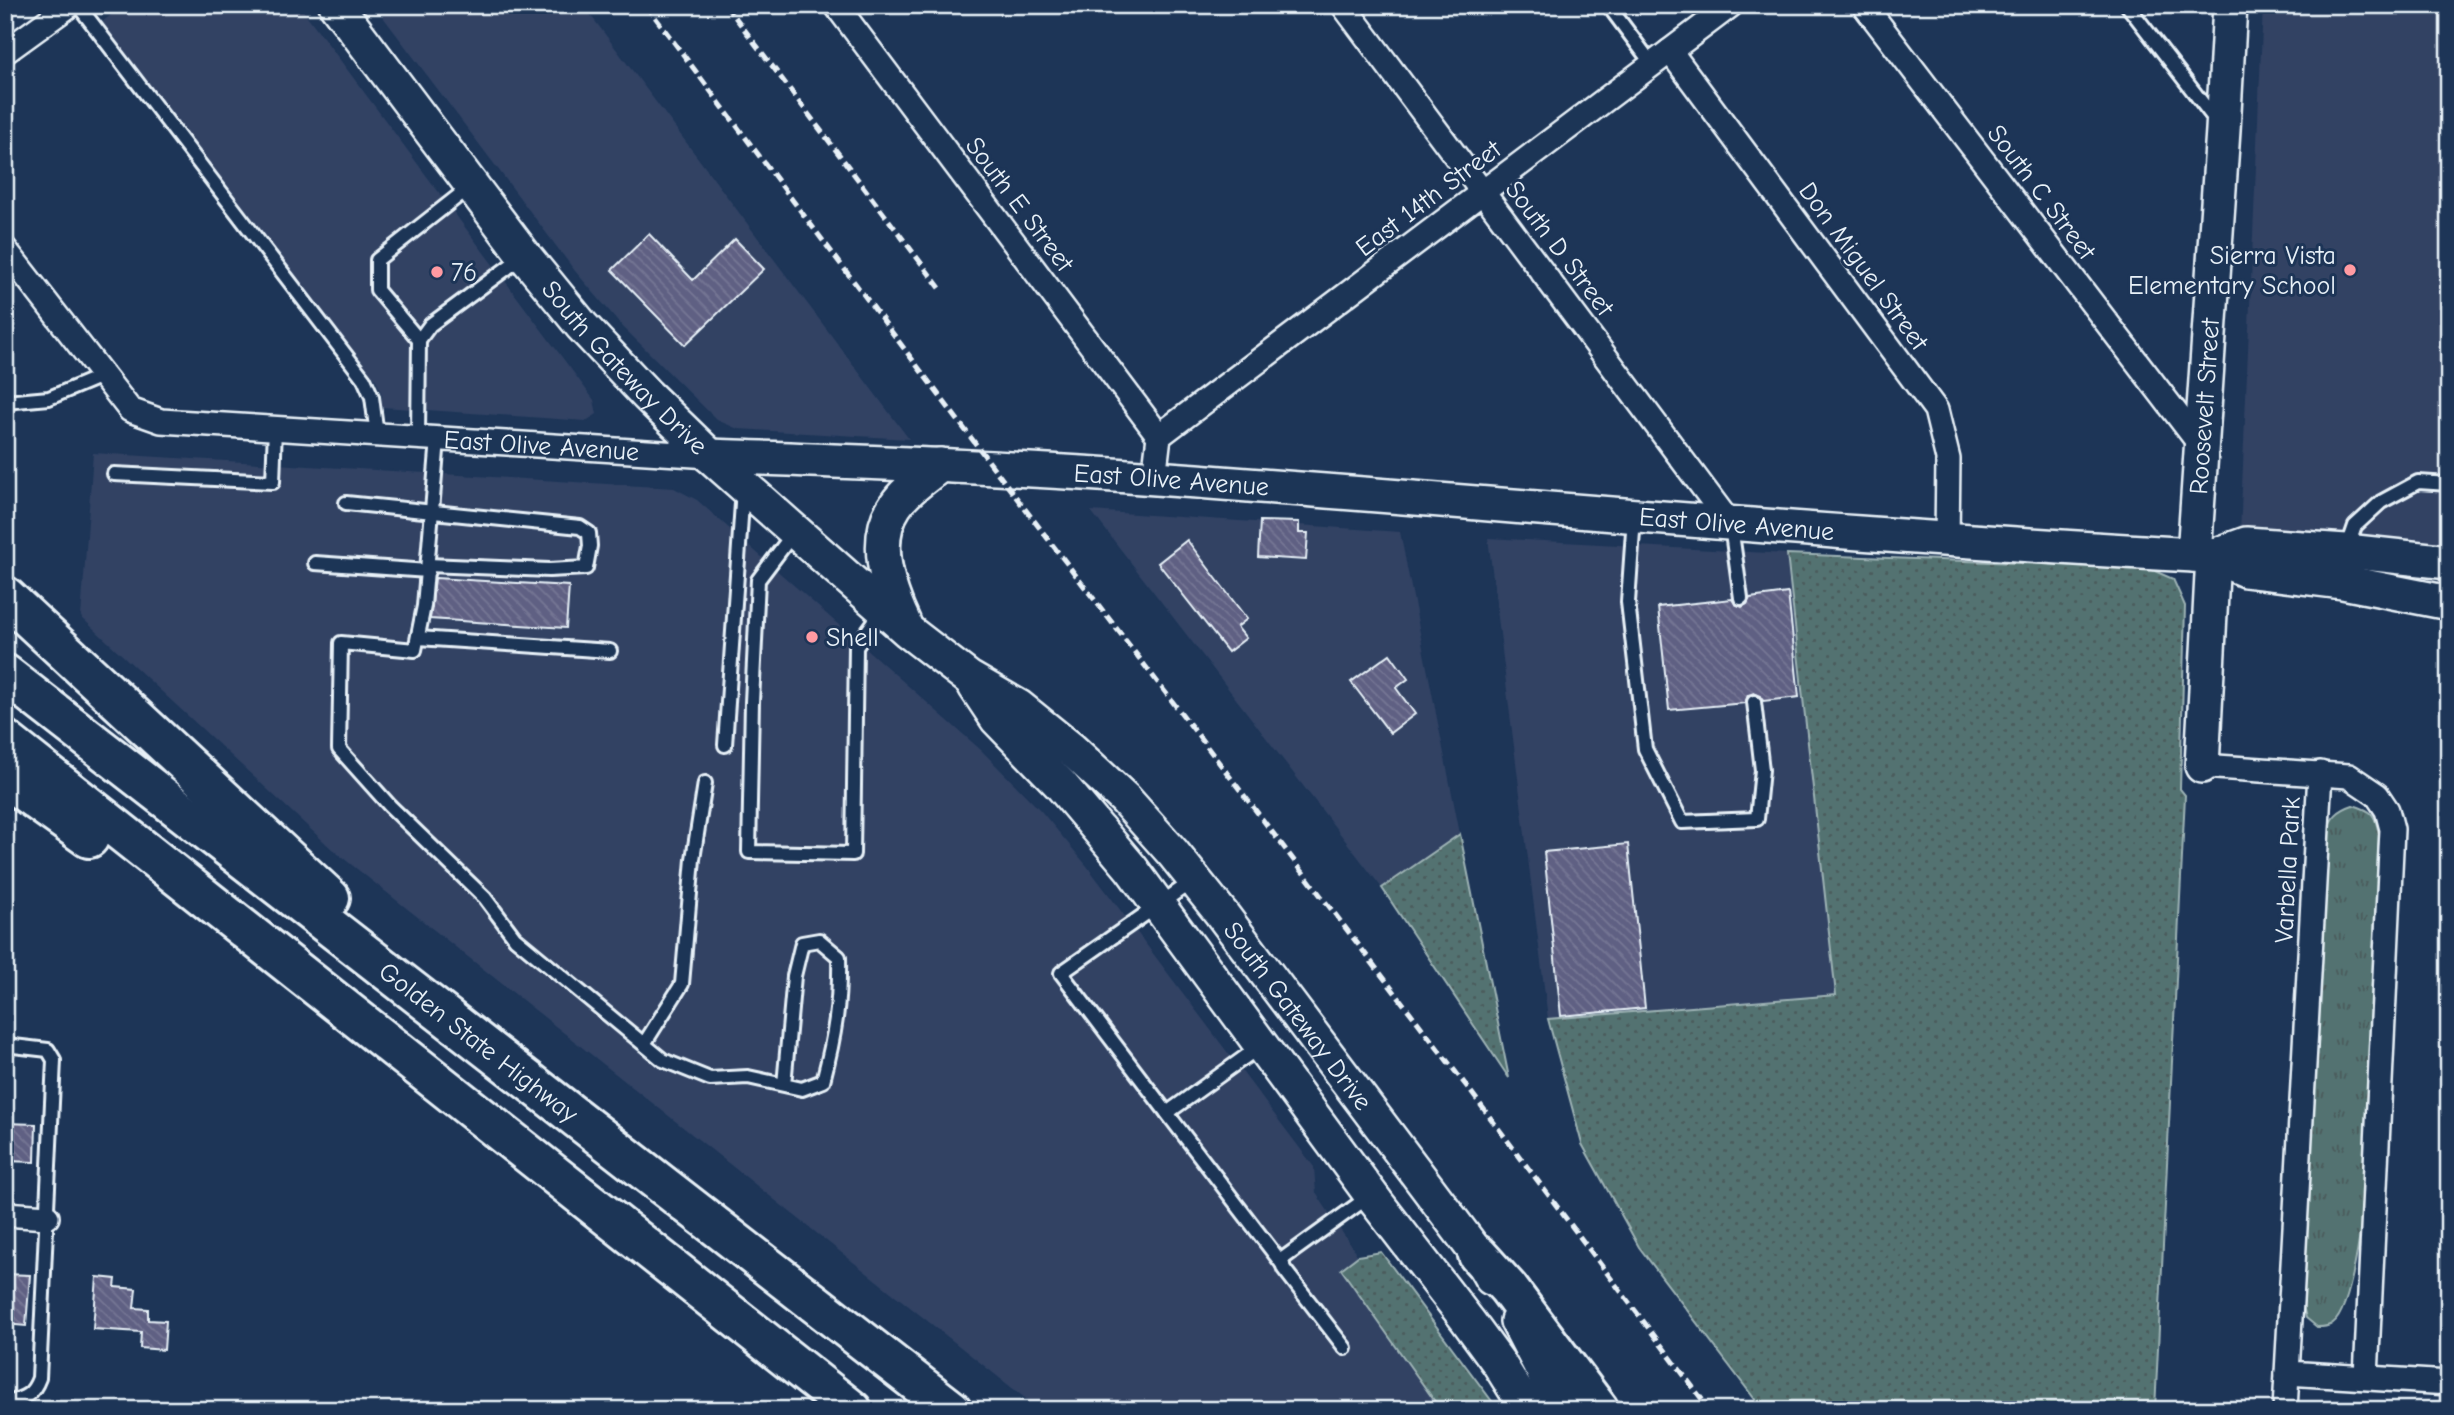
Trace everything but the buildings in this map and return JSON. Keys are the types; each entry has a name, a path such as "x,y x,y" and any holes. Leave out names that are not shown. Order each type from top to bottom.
{"highway":[{"path":"5,596 513,1069"},
{"name":"Golden State Highway","path":"5,674 952,1410"},
{"path":"5,740 852,1410"},
{"path":"5,778 472,1111"},
{"path":"1478,1255 1508,1288 1599,1410"}],"main road":[{"name":"South Gateway Drive","path":"336,5 524,256 582,326 647,395 710,456 908,631 969,678 1019,707 1071,749 1125,799 1195,880 1478,1255 1527,1337 1558,1410"},
{"name":"Roosevelt Street","path":"2202,766 2202,447 2230,5"},
{"name":"East Olive Avenue","path":"710,456 940,465 1154,478 1731,525 2203,555 2245,569 2449,562"},
{"path":"908,631 886,579 887,524 893,508 904,494 940,465"},
{"name":"East Olive Avenue","path":"2345,566 2449,603"},
{"name":"South Gateway Drive","path":"969,678 997,719 1061,785 1104,835 1498,1362 1528,1410"},
{"path":"1371,1195 1410,1165"}],"street":[{"path":"5,52 70,5"},
{"name":"South E Street","path":"836,5 1159,436"},
{"name":"South D Street","path":"1343,5 1731,525"},
{"name":"East 14th Street","path":"1159,436 1731,5"},
{"name":"South C Street","path":"1864,5 2202,447"},
{"name":"Don Miguel Street","path":"1661,57 1936,410 1948,459 1947,539"},
{"path":"5,249 104,375"},
{"name":"East Olive Avenue","path":"104,375 130,410 161,421 710,456"},
{"path":"1154,478 1159,436"},
{"path":"2202,766 2320,773"},
{"name":"Varbella Park","path":"2286,1410 2320,773 2349,776 2364,784 2377,795 2387,810 2392,829 2366,1377"},
{"path":"5,1214 47,1217"},
{"path":"2287,1373 2449,1384"}],"lane":[{"path":"78,5 364,379 372,397 377,435"},
{"path":"1608,5 1661,57"},
{"path":"2127,5 2223,130"},
{"path":"471,186 377,260 377,290 419,340 433,510 425,606 415,650 341,643 339,748 390,806 485,898 515,938 663,1060 710,1079 748,1077 784,1085 802,1089 823,1081 836,1032 839,957 819,940 802,943 794,976 784,1085"},
{"path":"419,340 430,325 524,256"},
{"path":"5,402 49,398 104,375"},
{"path":"114,474 273,482 275,428"},
{"path":"2345,566 2355,526 2381,502 2418,482 2449,484"},
{"path":"725,745 743,485"},
{"path":"315,563 428,568 586,568 590,547 589,533 580,527 346,503"},
{"path":"1634,517 1628,602 1645,750 1682,821 1757,819 1762,770 1754,702"},
{"path":"1731,525 1741,598"},
{"path":"795,531 758,580 748,852 853,854 856,647 883,609"},
{"path":"418,638 610,651"},
{"path":"644,1044 682,984 693,859 705,783"},
{"path":"1195,880 1061,973 1345,1348"},
{"path":"5,1045 48,1050 54,1060 39,1378 34,1391 5,1404"},
{"path":"1167,1113 1261,1045"},
{"path":"1283,1265 1281,1259 1371,1195"}],"shaded area":[{"path":"124,5 299,5 594,400 597,414 586,421 382,407 382,395 376,380 102,22"},
{"path":"374,5 583,5 909,439 738,429 717,420 623,327 575,271"},
{"name":"Sierra Vista Elementary School","path":"2263,5 2449,5 2449,548 2240,534"},
{"path":"93,453 674,488 697,500 981,750 1041,811 1087,866 1314,1167 1316,1193 1358,1256 1342,1268 1442,1410 1040,1410 333,850 81,617"},
{"path":"1091,511 1400,532 1460,834 1382,888"},
{"path":"1488,538 1787,554 1836,995 1548,1019"}],"green space":[{"path":"1787,554 2148,568 2173,579 2185,606 2180,789 2185,795 2155,1410 1763,1410 1639,1247 1582,1144 1548,1019 1836,995"},
{"path":"2353,805 2372,814 2379,834 2363,1214 2353,1272 2344,1304 2333,1323 2317,1327 2306,1318 2303,1306 2326,833 2336,815"},
{"path":"1460,834 1509,1078 1382,888"},
{"path":"1381,1252 1498,1410 1441,1410 1341,1269 1358,1256"}],"railway":[{"path":"646,5 993,467 1471,1092 1710,1410"},
{"path":"726,5 940,288"}],"place":[{"name":"Sierra Vista Elementary School","path":"2350,270"},
{"name":"76","path":"437,272"},
{"name":"Shell","path":"812,637"}]}
